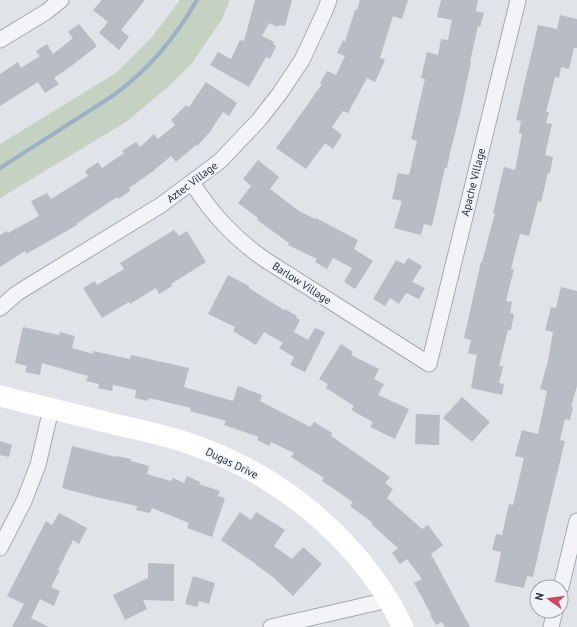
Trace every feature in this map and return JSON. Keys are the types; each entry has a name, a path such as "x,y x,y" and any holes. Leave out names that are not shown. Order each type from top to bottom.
{"street":[{"name":"Aztec Village","path":"0,308 16,294 27,287 162,205 220,161 259,120 280,93 302,60 329,0"},
{"name":"Apache Village","path":"429,364 518,0"},
{"path":"0,40 57,1"},
{"name":"Barlow Village","path":"192,183 213,214 246,246 429,364"},
{"name":"Dugas Drive","path":"0,396 183,441 218,455 255,473 291,496 309,510 355,555 388,600 403,627"},
{"path":"0,548 24,501 35,472 51,409"},
{"path":"563,579 577,520"},
{"path":"270,627 388,600"}],"green space":[{"path":"180,0 230,0 222,19 192,63 170,85 126,122 0,198 0,144 116,73 152,37"}],"building":[{"path":"102,0 145,0 121,30 129,37 119,50 99,33 108,22 93,10"},
{"path":"255,0 292,0 285,26 279,25 278,27 269,23 262,36 274,42 273,44 276,46 270,59 266,57 249,87 210,65 218,52 231,59 240,40 244,41"},
{"path":"360,0 408,0 402,19 393,16 380,58 385,60 375,82 367,78 348,113 343,111 332,127 342,135 333,149 325,143 306,169 276,148 322,84 320,83 327,71 336,75 345,56 337,53 343,40 345,42 355,10 357,10"},
{"path":"441,0 478,0 476,11 484,13 480,27 478,26 460,114 447,168 445,168 432,226 424,224 421,235 394,228 402,201 392,199 398,173 409,175 417,141 411,139 425,79 421,78 427,52 438,55 441,39 448,40 452,20 437,17"},
{"path":"560,15 577,19 577,48 574,48 569,69 561,67 559,78 555,77 546,112 549,112 546,123 552,124 545,155 553,157 550,173 548,173 541,202 538,201 529,236 520,234 511,269 514,269 506,301 512,302 510,313 514,314 511,330 508,330 499,366 503,366 499,383 504,384 502,395 471,388 477,355 468,353 471,340 464,338 481,262 495,213 493,213 504,167 515,170 522,134 519,133 521,121 516,120 538,25 557,29"},
{"path":"79,24 97,46 54,78 59,84 45,93 38,82 0,106 0,74 18,62 21,68 40,56 36,51 47,44 53,54 73,38 68,32"},
{"path":"206,82 237,103 229,116 223,112 209,133 197,146 196,145 176,162 171,156 152,172 129,188 130,191 118,199 117,197 76,224 77,225 26,254 25,251 0,267 0,235 7,231 8,233 39,216 31,201 47,193 51,199 88,176 85,171 98,162 102,168 124,153 122,151 136,142 140,147 154,134 158,139 175,125 171,120 186,105 189,107"},
{"path":"258,160 279,177 270,189 299,211 315,219 316,218 358,240 354,249 373,261 355,289 344,282 352,268 333,258 327,269 315,262 317,259 288,245 289,243 257,220 258,218 238,203 251,186 243,179"},
{"path":"174,230 179,236 187,231 206,262 171,284 172,286 159,294 156,288 130,304 129,302 102,318 83,288 95,281 97,285 124,269 120,263"},
{"path":"408,258 422,266 412,282 425,288 419,299 406,293 399,304 390,298 385,306 373,299 396,260 404,264"},
{"path":"228,275 249,286 249,288 284,310 285,309 297,316 296,318 300,320 294,332 308,340 315,328 325,332 305,372 290,365 294,357 279,348 283,343 264,332 256,345 233,331 235,327 208,314"},
{"path":"561,287 577,291 577,386 571,407 573,407 570,420 565,419 560,440 565,441 533,577 527,576 524,588 495,582 501,552 492,550 496,534 502,535 509,504 513,505 524,458 515,456 522,430 538,434 547,391 540,389 548,361 553,332 545,330 551,307 556,308"},
{"path":"23,327 59,335 60,332 75,336 72,348 93,354 93,351 130,359 131,355 189,368 184,387 233,401 238,386 262,395 260,401 310,427 314,422 332,433 331,436 390,477 385,483 393,489 387,498 422,529 428,525 443,545 431,554 470,627 445,627 442,622 436,625 414,583 422,579 407,559 400,564 392,553 398,548 371,524 373,523 350,506 353,502 322,481 324,478 291,457 294,453 271,442 269,446 257,440 259,437 224,425 226,421 190,411 191,408 149,398 148,401 135,398 136,390 113,385 112,391 98,388 99,384 86,381 88,376 42,363 40,375 25,372 27,366 15,363"},
{"path":"341,344 353,352 351,355 379,369 374,379 384,384 378,395 409,409 395,439 370,427 373,422 351,410 354,406 326,388 328,384 319,379"},
{"path":"462,397 490,422 472,442 443,418"},
{"path":"416,414 440,415 439,445 415,444"},
{"path":"0,441 12,445 9,457 0,455"},
{"path":"72,446 116,457 131,459 131,461 149,466 147,474 171,481 173,478 184,483 187,476 200,482 199,484 220,491 218,496 225,498 212,537 187,528 189,523 152,508 150,513 136,510 137,506 62,488"},
{"path":"240,512 251,520 256,512 285,530 274,546 292,559 303,547 322,564 293,596 273,577 221,540"},
{"path":"59,513 87,528 79,544 73,540 58,570 60,570 51,587 60,591 54,606 40,599 31,618 49,627 12,627 24,604 7,596 46,521 52,525"},
{"path":"148,563 174,564 174,601 143,600 147,609 125,620 113,595 148,578"},
{"path":"193,576 215,583 209,604 199,601 197,607 185,604"}],"waterway":[{"path":"0,168 114,95 127,85 161,52 171,40 197,0"}]}
